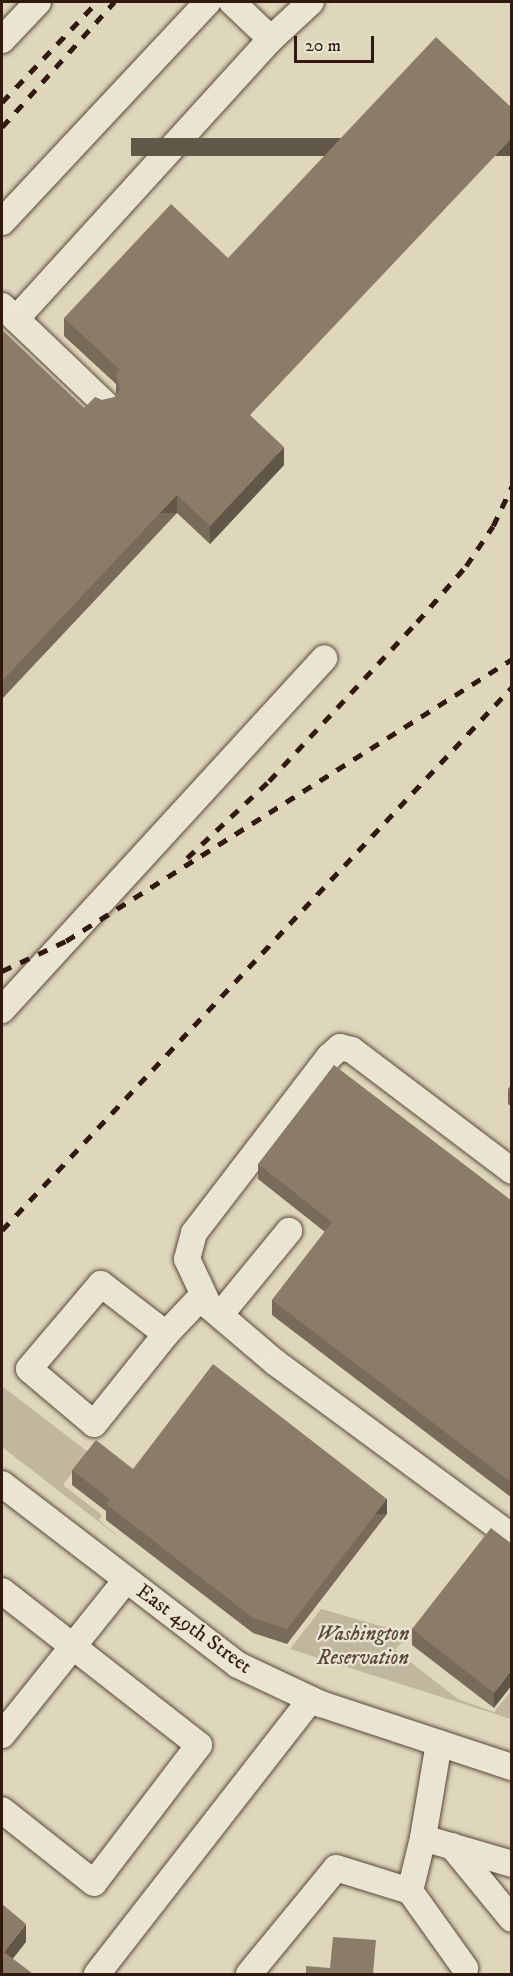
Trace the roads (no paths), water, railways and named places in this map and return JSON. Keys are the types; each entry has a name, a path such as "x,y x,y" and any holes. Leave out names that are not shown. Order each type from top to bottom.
{"street":[{"path":"2,40 38,2"},
{"path":"2,222 208,2"},
{"path":"232,2 272,39"},
{"path":"105,404 9,313 272,39 311,2"},
{"path":"2,1010 324,657"},
{"path":"512,1171 352,1050 340,1047 328,1056 194,1233 187,1259 201,1297 220,1316 276,1363 512,1537"},
{"path":"220,1316 289,1231"},
{"path":"166,1334 102,1284 29,1369 94,1424 166,1334 201,1297"},
{"name":"East 49th Street","path":"2,1484 238,1665 310,1699 512,1767"},
{"path":"2,1735 126,1580"},
{"path":"2,1591 199,1745 94,1883 2,1810"},
{"path":"97,1974 310,1699"},
{"path":"410,1891 423,1838 439,1743"},
{"path":"423,1838 512,1864"},
{"path":"452,1845 512,1919"},
{"path":"249,1974 336,1868 410,1891 465,1968"}],"railway":[{"path":"2,102 97,2"},
{"path":"2,127 114,2"},
{"path":"187,858 269,781 466,566 493,526 512,486"},
{"path":"2,971 66,941 512,659"},
{"path":"2,1230 512,687"}],"park label":[{"name":"Washington Reservation","path":"363,1646"}]}
